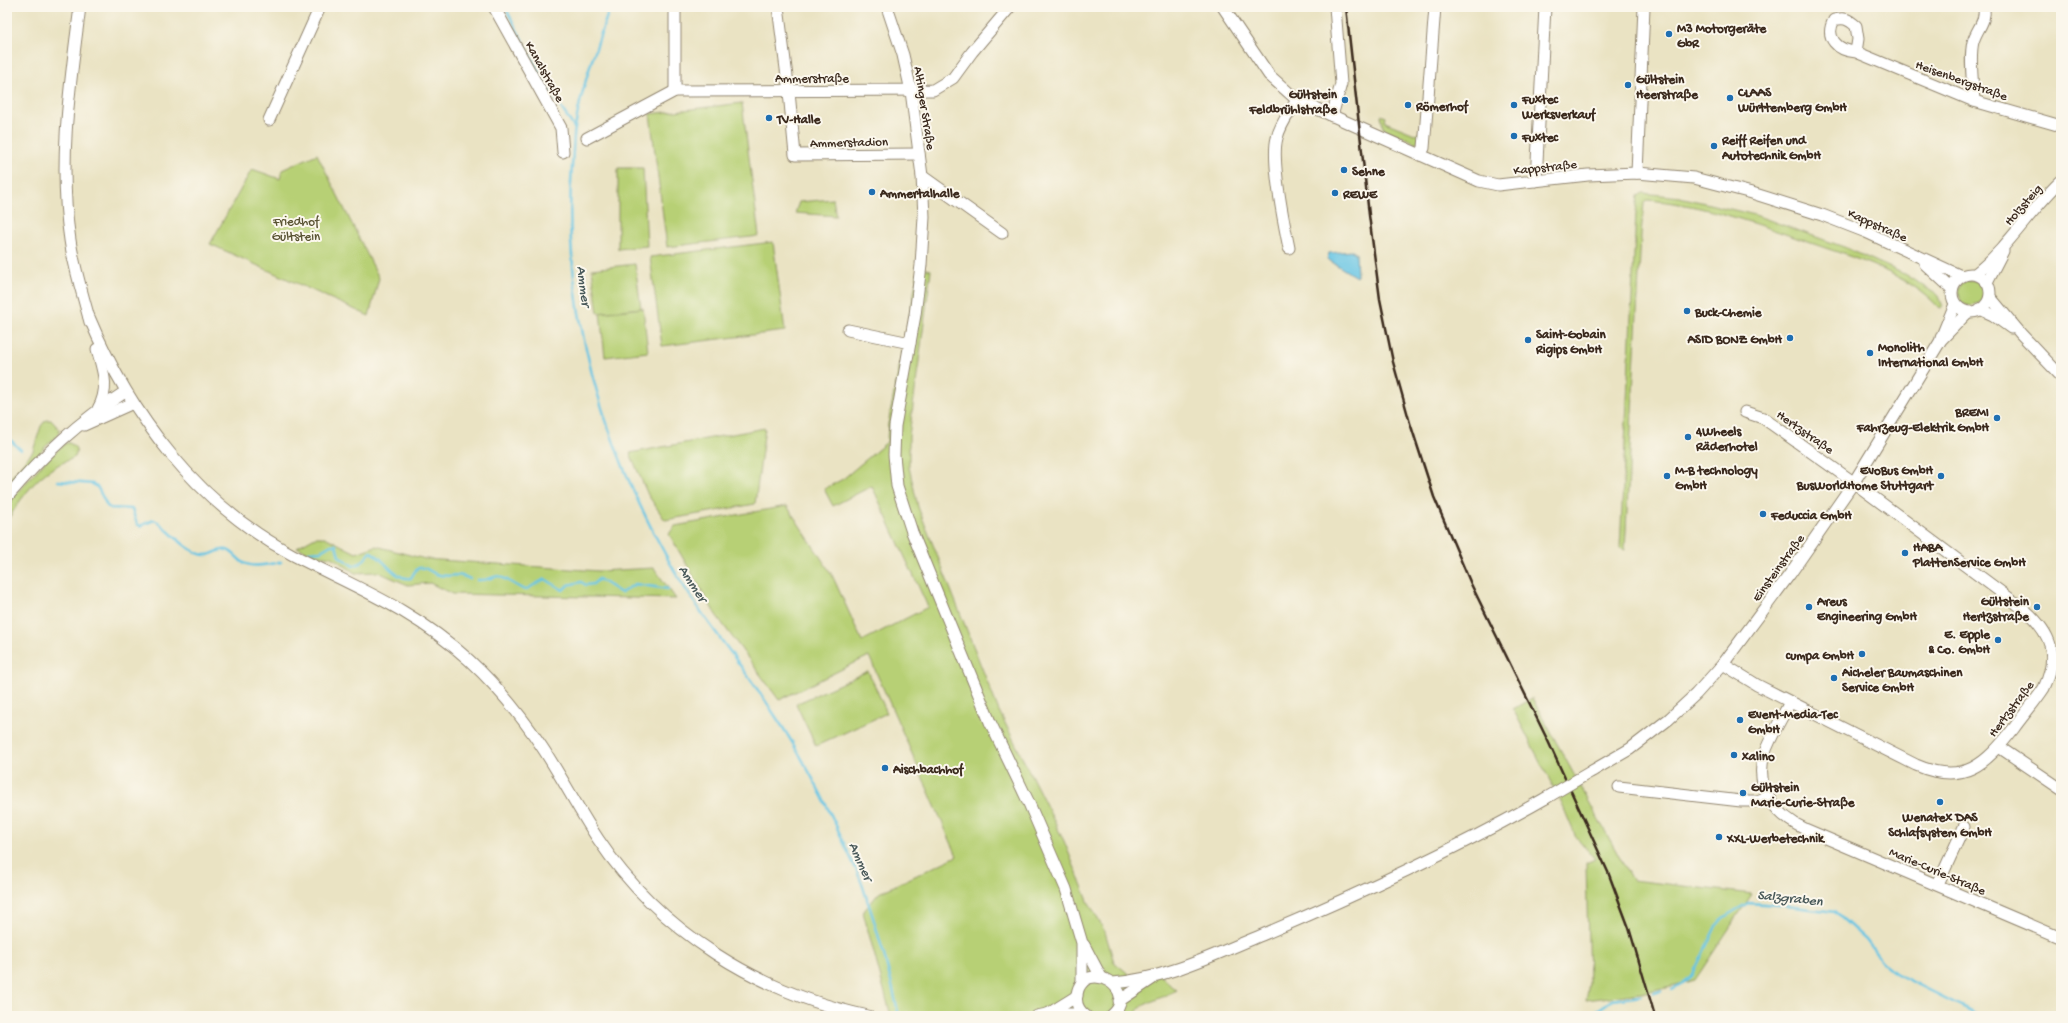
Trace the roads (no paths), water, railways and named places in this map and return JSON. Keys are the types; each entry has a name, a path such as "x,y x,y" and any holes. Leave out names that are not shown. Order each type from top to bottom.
{"street":[{"path":"80,7 68,112 65,177 66,212 72,255 106,386 104,398 98,409"},
{"path":"270,120 320,7"},
{"name":"Kanalstraße","path":"494,7 561,128 563,152"},
{"path":"675,7 675,91"},
{"path":"778,7 789,92"},
{"name":"Altinger Straße","path":"887,7 903,55 911,91 922,176 924,217 921,265 910,342 897,409 894,441 895,471 900,500 990,722 1031,807 1062,879 1082,943"},
{"name":"Ammerstraße","path":"587,138 675,91 789,92 933,90 953,78 972,52 1010,7"},
{"name":"Kappstraße","path":"1223,7 1269,75 1297,100 1479,181 1498,185 1588,175 1637,173 1694,178 1752,193 1822,215 1866,232 1960,276"},
{"path":"1332,116 1341,84 1334,7"},
{"path":"1420,155 1424,148 1435,7"},
{"path":"1536,181 1545,7"},
{"path":"1637,173 1644,7"},
{"path":"1974,101 1972,74 1973,42 1985,17 1984,7"},
{"name":"Heisenbergstraße","path":"1856,52 1974,101 2061,126"},
{"name":"Ammerstadion","path":"789,92 795,155 919,154"},
{"path":"1289,248 1284,223 1275,145 1280,130 1297,100"},
{"path":"922,176 1002,233"},
{"name":"Holzsteig","path":"1975,274 2005,246 2034,209 2061,181"},
{"name":"Holzsteig","path":"1987,282 2005,246"},
{"name":"Kappstraße","path":"1919,258 1952,289"},
{"path":"1975,274 1987,282 1990,290 1990,297 1986,304 1980,309 1968,312 1955,304 1952,289 1960,276 1975,274"},
{"path":"1990,297 2021,334 2061,376"},
{"name":"Einsteinstraße","path":"1941,340 1945,326 1955,304"},
{"path":"1980,309 1993,315 2021,334"},
{"name":"Einsteinstraße","path":"1155,977 1254,938 1349,897 1465,841 1592,772 1630,748 1669,719 1696,694 1722,664 1790,574 1854,482 1941,340 1968,312"},
{"path":"89,317 104,352 125,392 151,430 207,494 229,513 276,545 374,594 411,615 446,641 480,671 499,690 527,725 589,826 613,860 643,894 680,928 721,958 760,980 815,1002 868,1016"},
{"path":"848,330 910,342"},
{"path":"7,497 51,448 78,428 98,409 125,392"},
{"path":"78,428 133,403"},
{"name":"Hertzstraße","path":"1722,664 1737,674 1790,702 1916,765 1940,773 1955,773 1970,770 1989,758 1999,747 2039,695 2049,678 2053,652 2044,629 2026,610 1854,482 1762,418 1745,412"},
{"name":"Marie-Curie-Straße","path":"1790,702 1763,757 1763,778 1768,797 1779,813 1794,823 2061,938"},
{"path":"1999,747 2061,789"},
{"path":"1619,787 1741,802 1757,801 1768,797"},
{"path":"1938,884 1964,827"},
{"path":"1082,943 1101,977 1113,983 1119,993 1115,1011"},
{"path":"1082,943 1082,983 1076,996 1077,1004 1084,1015"},
{"path":"1082,983 1089,979 1101,977"},
{"path":"1113,983 1155,977"},
{"path":"1115,1011 1155,977"},
{"path":"1042,1015 1076,996"},
{"path":"1042,1015 1084,1015"}],"water":[{"path":"1352,251 1356,253 1356,277 1327,259 1329,253"}],"waterway":[{"name":"Ammer","path":"505,7 545,83 575,129"},
{"name":"Ammer","path":"609,7 581,99 574,133 572,166 570,218 573,269 580,321 591,371 606,421 624,470 670,563 706,619 783,728 803,761 831,814 862,885 892,984 899,1016"},
{"path":"7,437 21,450"},
{"path":"58,481 93,484 98,488 107,506 110,508 132,509 137,524 140,526 154,520 158,522 174,537 194,552 209,555 227,550 234,554 242,562 252,565 281,562"},
{"path":"309,552 321,551 331,545 336,545 339,556 353,566 361,563 371,552 395,573 405,578 411,578 414,572 419,568 426,568 440,575 457,575 470,579"},
{"path":"477,580 484,580 499,576 525,590 545,579 563,590 568,585 581,582 586,585 593,584 599,579 621,593 635,584 668,589"},
{"name":"Salzgraben","path":"1671,989 1683,983 1692,976 1716,926 1724,917 1748,903 1778,905 1835,912 1866,940 1883,963 1895,973 1979,1015 1986,1016"},
{"name":"Salzgraben","path":"1654,993 1661,991"},
{"name":"Salzgraben","path":"1589,1016 1612,1000 1641,996"}],"railway":[{"path":"1346,7 1369,215 1380,299 1393,362 1410,423 1434,497 1471,584 1548,741 1608,872 1629,928 1655,1016"}],"place":[{"name":"M3 Motorgeräte GbR","path":"1669,34"},
{"name":"Gültstein Heerstraße","path":"1628,85"},
{"name":"CLAAS Württemberg GmbH","path":"1730,98"},
{"name":"Gültstein Feldbrühlstraße","path":"1345,100"},
{"name":"Römerhof","path":"1408,105"},
{"name":"Fuxtec Werksverkauf","path":"1514,105"},
{"name":"TV-Halle","path":"769,118"},
{"name":"Fuxtec","path":"1514,136"},
{"name":"Reiff Reifen und Autotechnik GmbH","path":"1714,146"},
{"name":"Sehne","path":"1344,170"},
{"name":"Ammertalhalle","path":"872,192"},
{"name":"REWE","path":"1335,193"},
{"name":"Buck-Chemie","path":"1687,311"},
{"name":"ASID BONZ GmbH","path":"1790,338"},
{"name":"Saint-Gobain Rigips GmbH","path":"1528,340"},
{"name":"Monolith International GmbH","path":"1870,353"},
{"name":"BREMI Fahrzeug-Elektrik GmbH","path":"1997,418"},
{"name":"4Wheels Räderhotel","path":"1688,437"},
{"name":"M-B technology GmbH","path":"1667,476"},
{"name":"EvoBus GmbH BusWorldHome Stuttgart","path":"1941,476"},
{"name":"Feduccia GmbH","path":"1763,514"},
{"name":"HABA PlattenService GmbH","path":"1905,553"},
{"name":"Areus Engineering GmbH","path":"1809,607"},
{"name":"Gültstein Hertzstraße","path":"2037,607"},
{"name":"E. Epple & Co. GmbH","path":"1998,640"},
{"name":"cumpa GmbH","path":"1862,654"},
{"name":"Aicheler Baumaschinen Service GmbH","path":"1834,678"},
{"name":"Event-Media-Tec GmbH","path":"1740,720"},
{"name":"xalino","path":"1734,755"},
{"name":"Aischbachhof","path":"885,768"},
{"name":"Gültstein Marie-Curie-Straße","path":"1743,793"},
{"name":"Wenatex DAS Schlafsystem GmbH","path":"1940,802"},
{"name":"XXL-Werbetechnik","path":"1719,837"}],"park label":[{"name":"Friedhof Gültstein","path":"296,228"}]}
